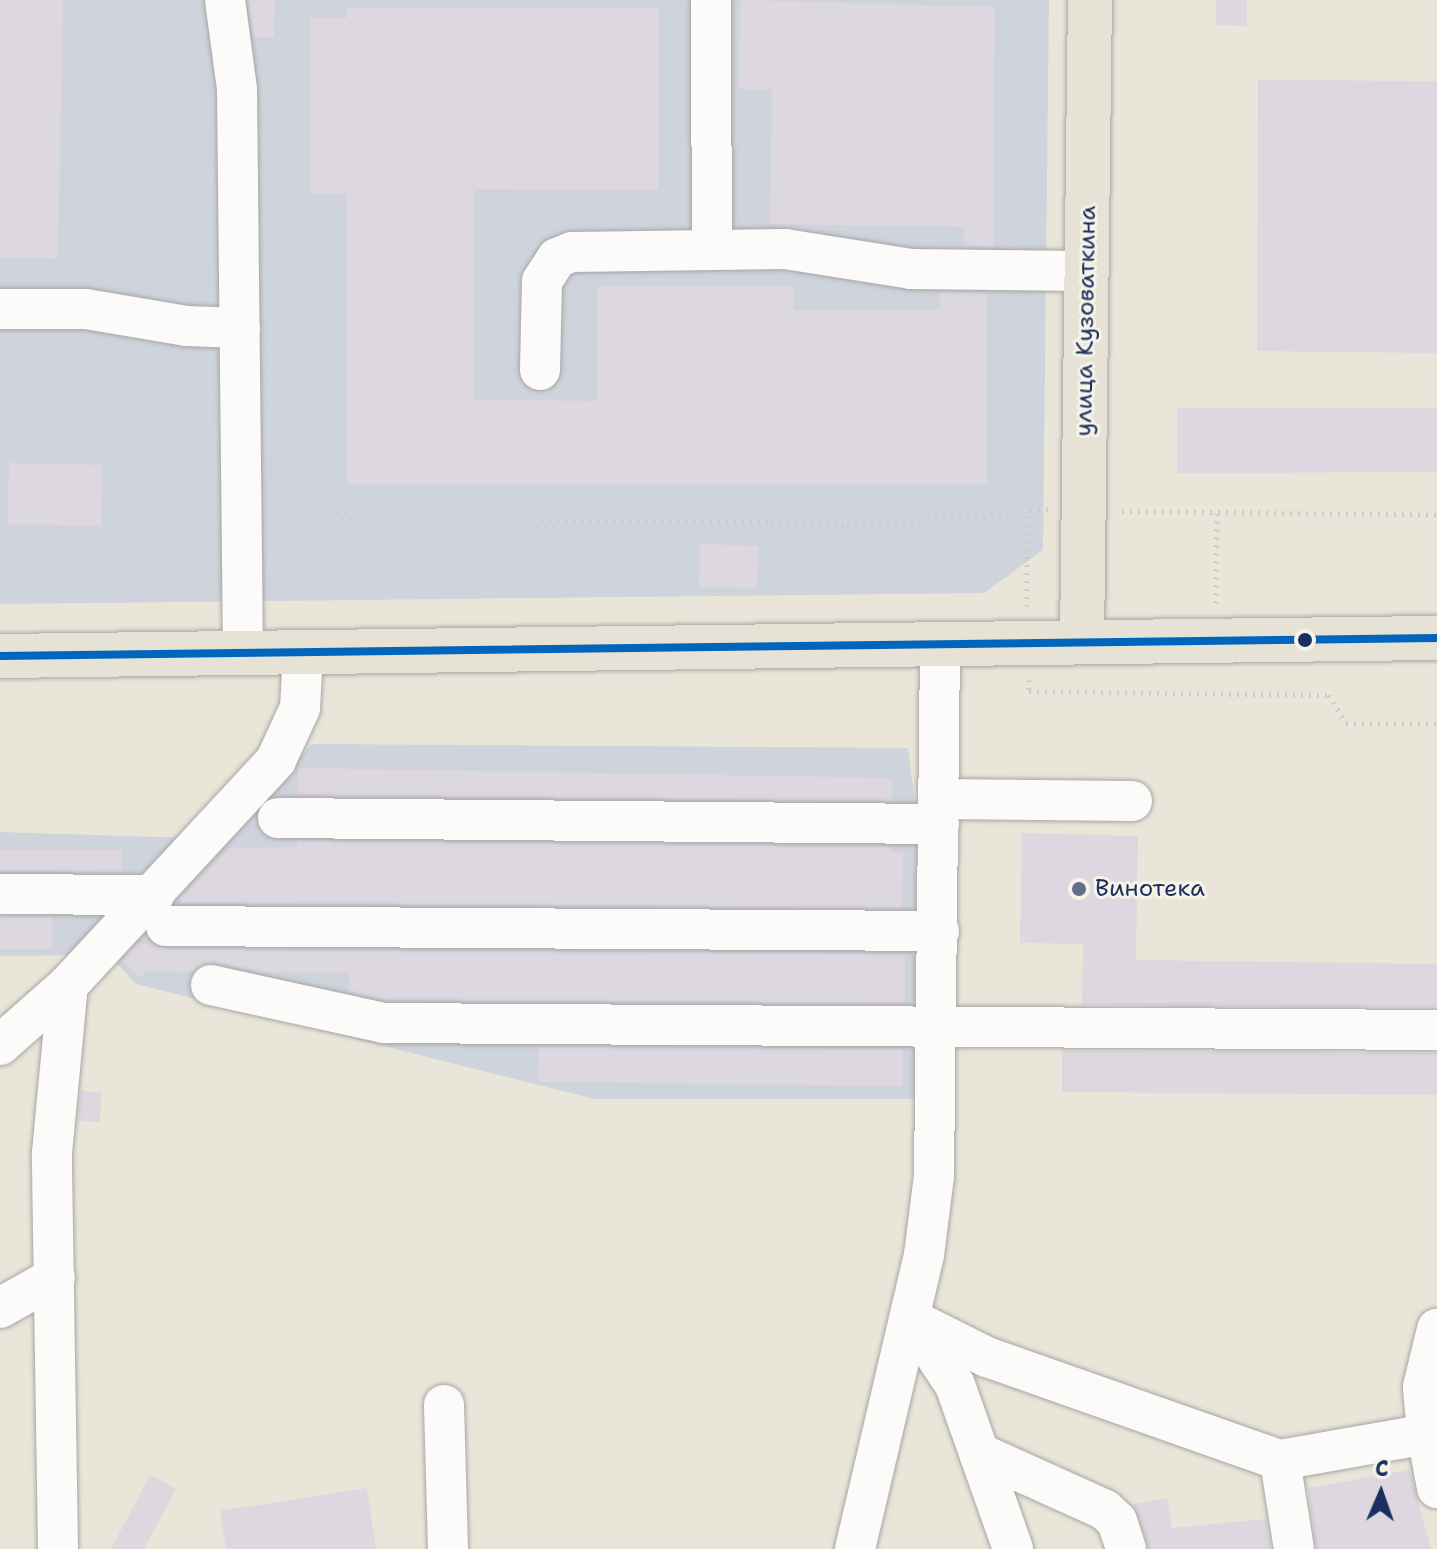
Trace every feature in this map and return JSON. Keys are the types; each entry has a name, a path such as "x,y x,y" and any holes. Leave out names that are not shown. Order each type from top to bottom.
{"main road":[{"name":"улица Кузоваткина","path":"1082,642 1090,0"},
{"path":"0,656 1437,638"}],"lane":[{"path":"225,0 237,89 243,653"},
{"path":"711,0 712,250"},
{"path":"540,370 542,281 557,258 572,252 805,250 911,269 1086,271"},
{"path":"0,309 86,309 187,326 240,328"},
{"path":"855,1549 911,1319 934,1176 940,644"},
{"path":"0,1045 160,910 276,760 300,708 303,653"},
{"path":"278,818 940,812 1132,801"},
{"path":"0,894 160,910 939,931"},
{"path":"58,1549 53,1138 68,985"},
{"path":"211,985 384,1023 1437,1030"},
{"path":"0,1308 55,1277"},
{"path":"911,1319 942,1359 1013,1549"},
{"path":"911,1319 987,1357 1280,1460 1427,1434"},
{"path":"1437,1329 1423,1387 1427,1434 1437,1488"},
{"path":"444,1405 448,1549"},
{"path":"979,1453 1105,1510 1117,1521 1126,1549"},
{"path":"1280,1460 1294,1549"}],"path":[{"path":"342,519 770,521 847,526 1036,509"},
{"path":"1139,512 1437,515"},
{"path":"1216,610 1217,512"}],"shaded area":[{"path":"0,0 1049,0 1043,550 984,593 0,604"},
{"path":"312,744 908,748 917,817 914,1099 595,1099 136,984 109,955 0,956 0,832 223,839"}],"building":[{"path":"0,0 63,0 58,259 0,258"},
{"path":"248,0 275,0 274,37 253,37"},
{"path":"740,0 995,7 993,247 964,247 964,227 770,224 772,89 739,89"},
{"path":"1216,0 1247,0 1247,26 1216,25"},
{"path":"347,8 659,8 659,190 474,189 474,400 597,401 597,287 794,287 794,310 940,310 940,292 987,293 987,484 347,484 347,193 310,193 310,18 347,18"},
{"path":"1258,80 1437,81 1437,353 1257,351"},
{"path":"1177,408 1437,408 1437,472 1177,473"},
{"path":"9,463 102,465 101,526 8,524"},
{"path":"700,544 758,546 757,588 699,587"},
{"path":"298,768 892,778 892,801 298,795"},
{"path":"1022,833 1138,836 1136,960 1437,964 1437,1007 1082,1005 1083,944 1020,943"},
{"path":"297,841 891,847 891,852 903,852 902,908 181,903 181,897 230,848 297,847"},
{"path":"0,850 121,850 122,872 0,871"},
{"path":"0,917 52,917 52,949 0,949"},
{"path":"139,942 166,949 905,954 905,1003 387,1000 348,992 349,973 259,972 215,962 193,972 146,971 139,978 122,960"},
{"path":"539,1047 903,1049 903,1086 538,1082"},
{"path":"1062,1051 1437,1053 1437,1095 1062,1092"},
{"path":"81,1091 101,1092 100,1122 78,1121"},
{"path":"1410,1470 1431,1549 1316,1549 1308,1488"},
{"path":"150,1475 176,1489 144,1549 111,1549"},
{"path":"367,1488 376,1549 226,1549 220,1511"},
{"path":"1167,1498 1172,1528 1266,1519 1271,1549 1148,1549 1134,1504"}],"transit line":[{"path":"0,656 1437,638"}],"place":[{"name":"Винотека","path":"1079,889"}]}
